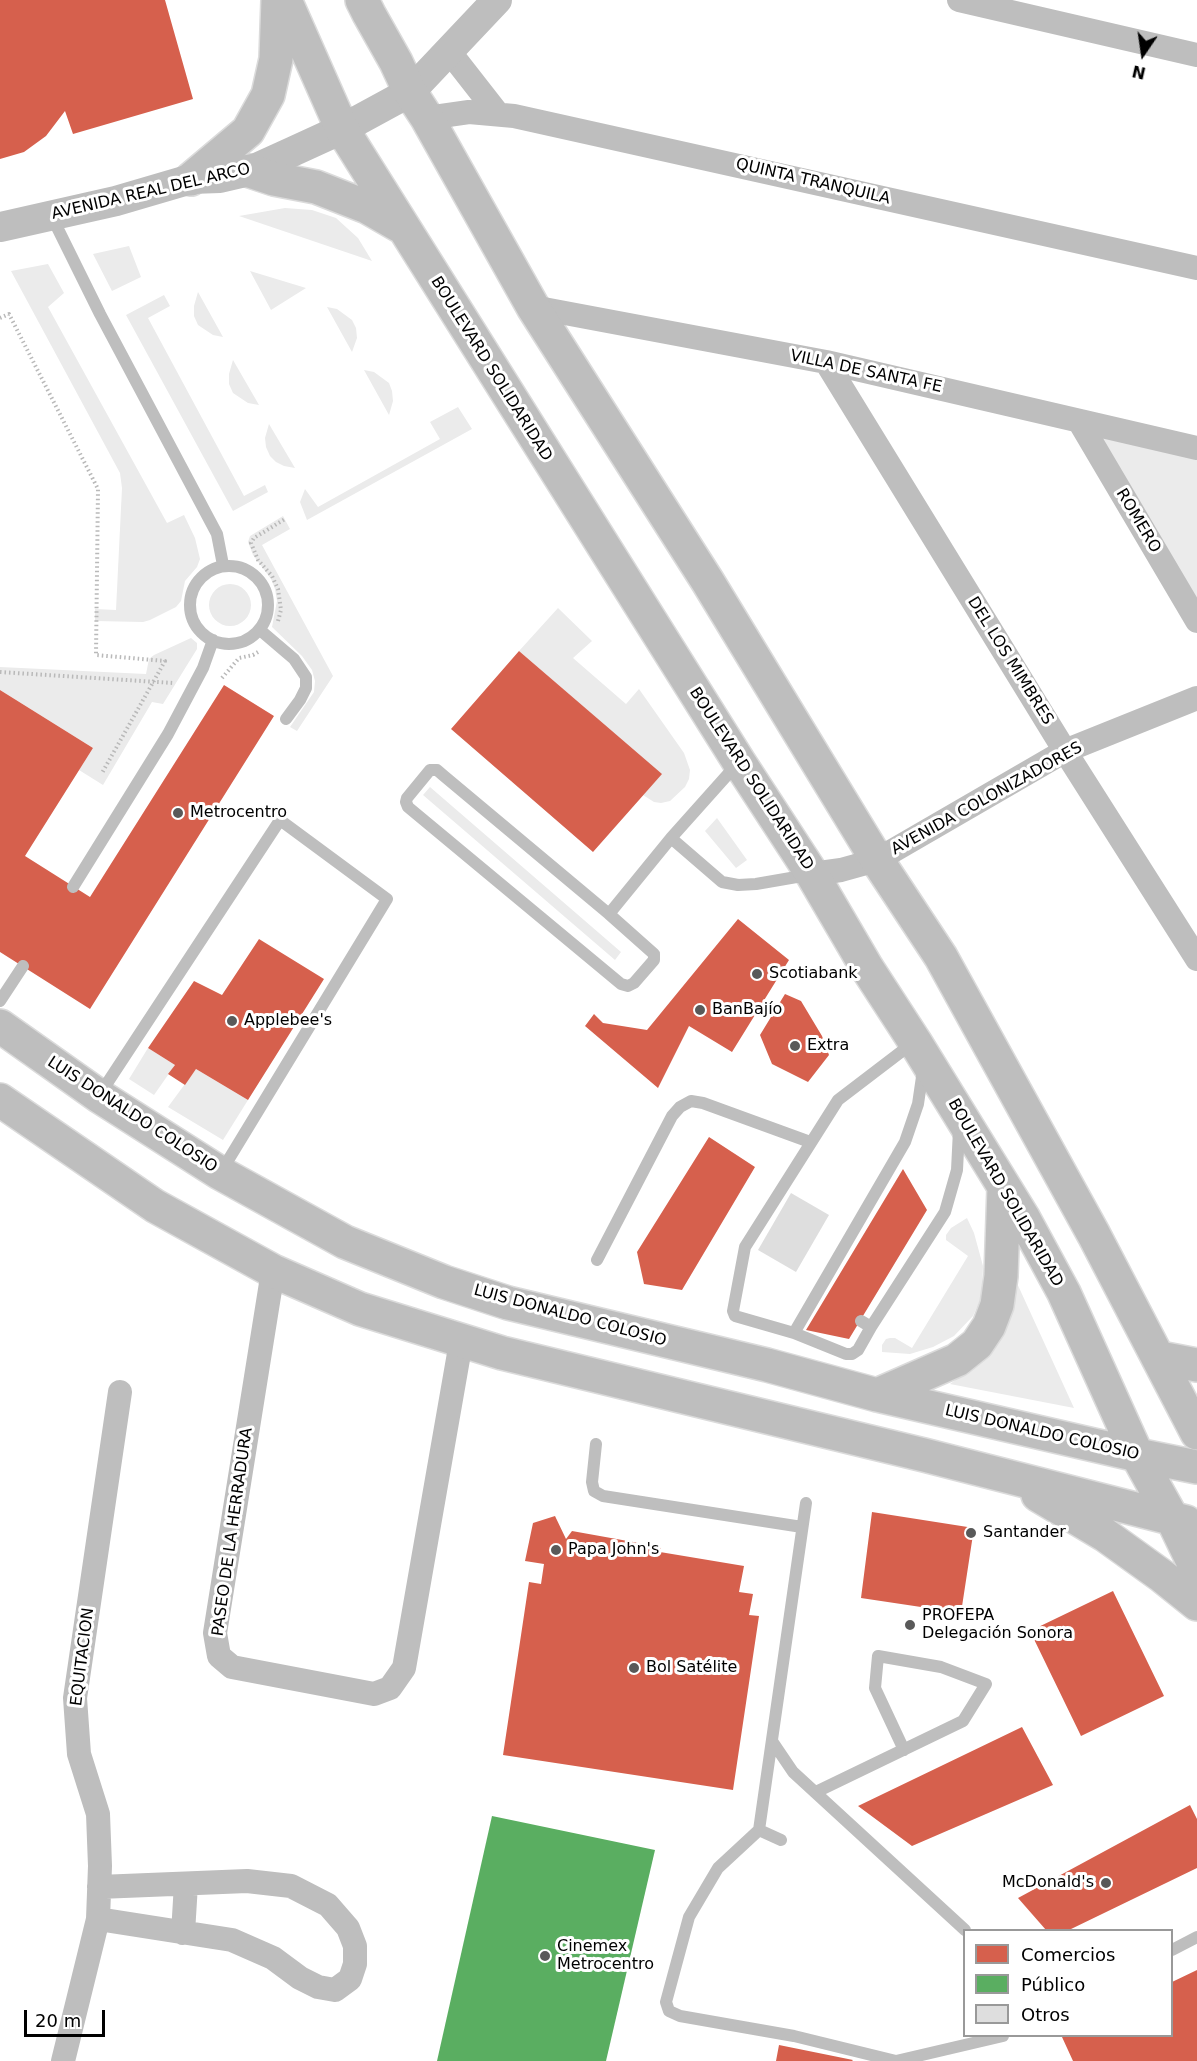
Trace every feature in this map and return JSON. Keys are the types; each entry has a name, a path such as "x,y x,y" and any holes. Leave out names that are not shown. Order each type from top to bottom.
{"main road":[{"path":"191,179 248,131 268,95 276,59 278,0"},
{"name":"BOULEVARD SOLIDARIDAD","path":"285,0 342,129 739,762 812,874 867,968 1024,1219 1064,1293 1137,1455 1185,1521 1197,1570"},
{"path":"362,0 418,105 533,307 708,582 877,861 940,957 1094,1235 1197,1433"},
{"path":"250,171 274,179 316,187 367,207 402,227"},
{"name":"LUIS DONALDO COLOSIO","path":"0,1026 99,1096 220,1173 345,1242 444,1282 508,1303 767,1365 877,1395 1197,1467"},
{"path":"0,1100 155,1206 273,1272 360,1309 461,1342 569,1370 1185,1521"},
{"path":"877,1395 957,1359 977,1344 989,1326 997,1305 1001,1276 1004,1187"},
{"path":"1160,1358 1197,1365"},
{"path":"1160,1358 1197,1390"},
{"path":"1008,1477 1105,1535 1197,1604"}],"street":[{"name":"AVENIDA REAL DEL ARCO","path":"0,227 116,201 191,179 220,178 250,171 342,129 418,105 448,50 497,0"},
{"path":"959,0 1197,54"},
{"path":"448,50 498,114"},
{"name":"QUINTA TRANQUILA","path":"418,105 514,116 1197,268"},
{"name":"VILLA DE SANTA FE","path":"533,307 826,362 1197,448"},
{"name":"DEL LOS MIMBRES","path":"826,362 1065,751 1197,959"},
{"name":"ROMERO","path":"1079,421 1197,621"},
{"name":"AVENIDA COLONIZADORES","path":"812,874 877,861 1065,751 1197,698"},
{"name":"PASEO DE LA HERRADURA","path":"273,1272 215,1633 219,1656 232,1667 374,1694 390,1688 404,1668 461,1342"},
{"name":"EQUITACION","path":"63,2061 98,1919 100,1866 98,1814 79,1754 75,1698 120,1392"},
{"path":"98,1919 232,1940 273,1958 300,1978 318,1987 335,1990 350,1978 355,1964 355,1946 348,1928 328,1905 291,1886 246,1881 99,1887"},
{"path":"183,1933 186,1884"}],"lane":[{"path":"51,215 100,314 217,534 223,565"},
{"path":"223,565 240,567 255,574 264,585 268,597 269,611 265,634 235,644 221,644 208,638 191,616 189,602 200,578 212,569 223,565"},
{"path":"265,634 294,658 306,677 306,688 286,719"},
{"path":"73,886 168,734 203,668 213,640"},
{"path":"609,914 671,838 739,762"},
{"path":"430,770 436,770 609,914 654,954 654,960 634,983 628,986 621,984 408,807 407,798 430,770"},
{"path":"99,1096 280,820 387,899 220,1173"},
{"path":"671,838 722,882 738,885 756,884 812,874"},
{"path":"0,1001 23,966"},
{"path":"794,1333 850,1246 881,1193 896,1160 912,1124 921,1088 920,1050 838,1100 745,1247 733,1311 735,1316 794,1333 846,1354 852,1354 858,1350 866,1324 930,1226 945,1212 957,1170 959,1112"},
{"path":"597,1260 672,1116 680,1107 691,1101 703,1102 810,1142"},
{"path":"596,1444 592,1482 594,1491 603,1496 802,1527"},
{"path":"806,1503 759,1830 718,1868 689,1917 666,2002 669,2011 680,2016 784,2034 896,2061 999,2037"},
{"path":"816,1792 904,1750 963,1721 986,1684 941,1668 878,1656 875,1689 904,1750"},
{"path":"772,1741 794,1772 964,1929"},
{"path":"759,1830 781,1840"},
{"path":"1173,1949 1197,1937"}],"path":[{"path":"0,318 9,314 98,489 96,655 165,661 102,773"},
{"path":"219,681 238,658 253,655 262,649 265,634 278,624 280,600 272,576 258,560 251,543 254,538 285,519"},
{"path":"0,672 184,684"}],"shaded area":[{"path":"285,208 312,210 336,218 358,238 372,261 239,216"},
{"path":"129,246 141,277 112,291 93,254"},
{"path":"48,264 64,293 48,307 167,523 184,515 195,538 200,559 197,567 185,581 181,601 176,607 143,622 95,621 95,609 116,610 122,488 120,473 11,271"},
{"path":"250,271 306,288 271,310"},
{"path":"198,292 223,337 213,335 198,325 194,316 194,306"},
{"path":"164,295 170,306 148,318 244,496 265,485 268,492 233,511 126,315"},
{"path":"327,307 337,309 352,320 357,338 352,352"},
{"path":"233,360 259,405 248,403 233,393 229,384 229,374"},
{"path":"364,370 374,372 389,383 393,401 389,415"},
{"path":"458,407 472,429 307,520 300,502 305,489 318,507 440,439 430,422"},
{"path":"1082,423 1197,451 1197,616"},
{"path":"269,424 295,468 284,466 270,456 265,438"},
{"path":"283,516 290,529 262,545 333,676 297,731 290,727 314,692 315,681 312,670 302,656 272,627 277,601 275,589 271,579 253,555 248,542 250,536"},
{"path":"230,584 245,590 251,605 245,620 230,626 215,620 209,605 215,590"},
{"path":"558,608 592,641 573,658 626,704 639,689 684,753 690,770 689,779 685,787 670,801 654,802 643,795 661,774 519,651"},
{"path":"191,638 197,643 197,649 163,704 152,702 103,785 79,770 93,748 0,690 0,667 146,674 149,659 154,655"},
{"path":"430,787 621,952 615,960 423,795"},
{"path":"717,818 747,860 736,868 705,831"},
{"path":"148,1048 175,1065 154,1095 129,1079"},
{"path":"196,1069 248,1100 223,1140 168,1107"},
{"path":"967,1218 974,1233 983,1266 982,1296 973,1316 954,1336 933,1347 910,1354 882,1352 882,1345 886,1339 890,1338 895,1338 912,1348 968,1256 946,1240 946,1235 951,1228"},
{"path":"1016,1281 1074,1408 950,1384 987,1356 998,1344 1014,1306"}],"building: Comercios":[{"path":"0,0 165,0 193,99 73,134 65,111 46,136 24,152 0,159"},
{"path":"519,651 662,774 593,852 451,729"},
{"name":"Metrocentro","path":"224,685 274,716 90,1009 0,952 0,690 93,748 25,856 90,897"},
{"path":"738,919 789,960 732,1052 689,1026 658,1088 585,1026 594,1014 603,1023 647,1030"},
{"name":"Applebee's","path":"259,939 324,979 248,1100 196,1069 185,1085 168,1074 175,1065 148,1048 194,981 222,995"},
{"name":"Extra","path":"785,994 801,1001 822,1036 829,1055 808,1082 772,1064 760,1035"},
{"path":"709,1137 755,1167 682,1290 644,1284 637,1252"},
{"path":"903,1169 927,1210 849,1339 806,1330"},
{"path":"872,1512 974,1528 961,1613 861,1598"},
{"name":"Bol Satélite","path":"555,1516 566,1539 572,1531 661,1547 660,1552 744,1566 739,1592 753,1594 749,1615 759,1616 733,1790 503,1755 529,1582 541,1584 544,1564 525,1561 533,1523"},
{"path":"1113,1591 1164,1696 1081,1736 1030,1631"},
{"path":"1022,1727 1053,1785 912,1846 858,1806"},
{"name":"McDonald's","path":"1190,1805 1197,1819 1197,1868 1071,1929 1045,1929 1018,1898"},
{"path":"1197,1970 1197,2061 1073,2061 1062,2037 1173,2037 1173,1982"},
{"path":"779,2045 853,2060 776,2061"}],"building: Público":[{"name":"Cinemex Metrocentro","path":"492,1816 655,1850 606,2061 437,2061"}],"building: Otros":[{"path":"791,1193 829,1215 796,1272 758,1250"}],"place":[{"name":"Metrocentro","path":"178,813"},
{"name":"Scotiabank","path":"757,974"},
{"name":"BanBajío","path":"700,1010"},
{"name":"Applebee's","path":"232,1021"},
{"name":"Extra","path":"795,1046"},
{"name":"Santander","path":"971,1533"},
{"name":"Papa John's","path":"556,1550"},
{"name":"PROFEPA Delegación Sonora","path":"910,1625"},
{"name":"Bol Satélite","path":"634,1668"},
{"name":"McDonald's","path":"1106,1883"},
{"name":"Cinemex Metrocentro","path":"545,1956"}]}
